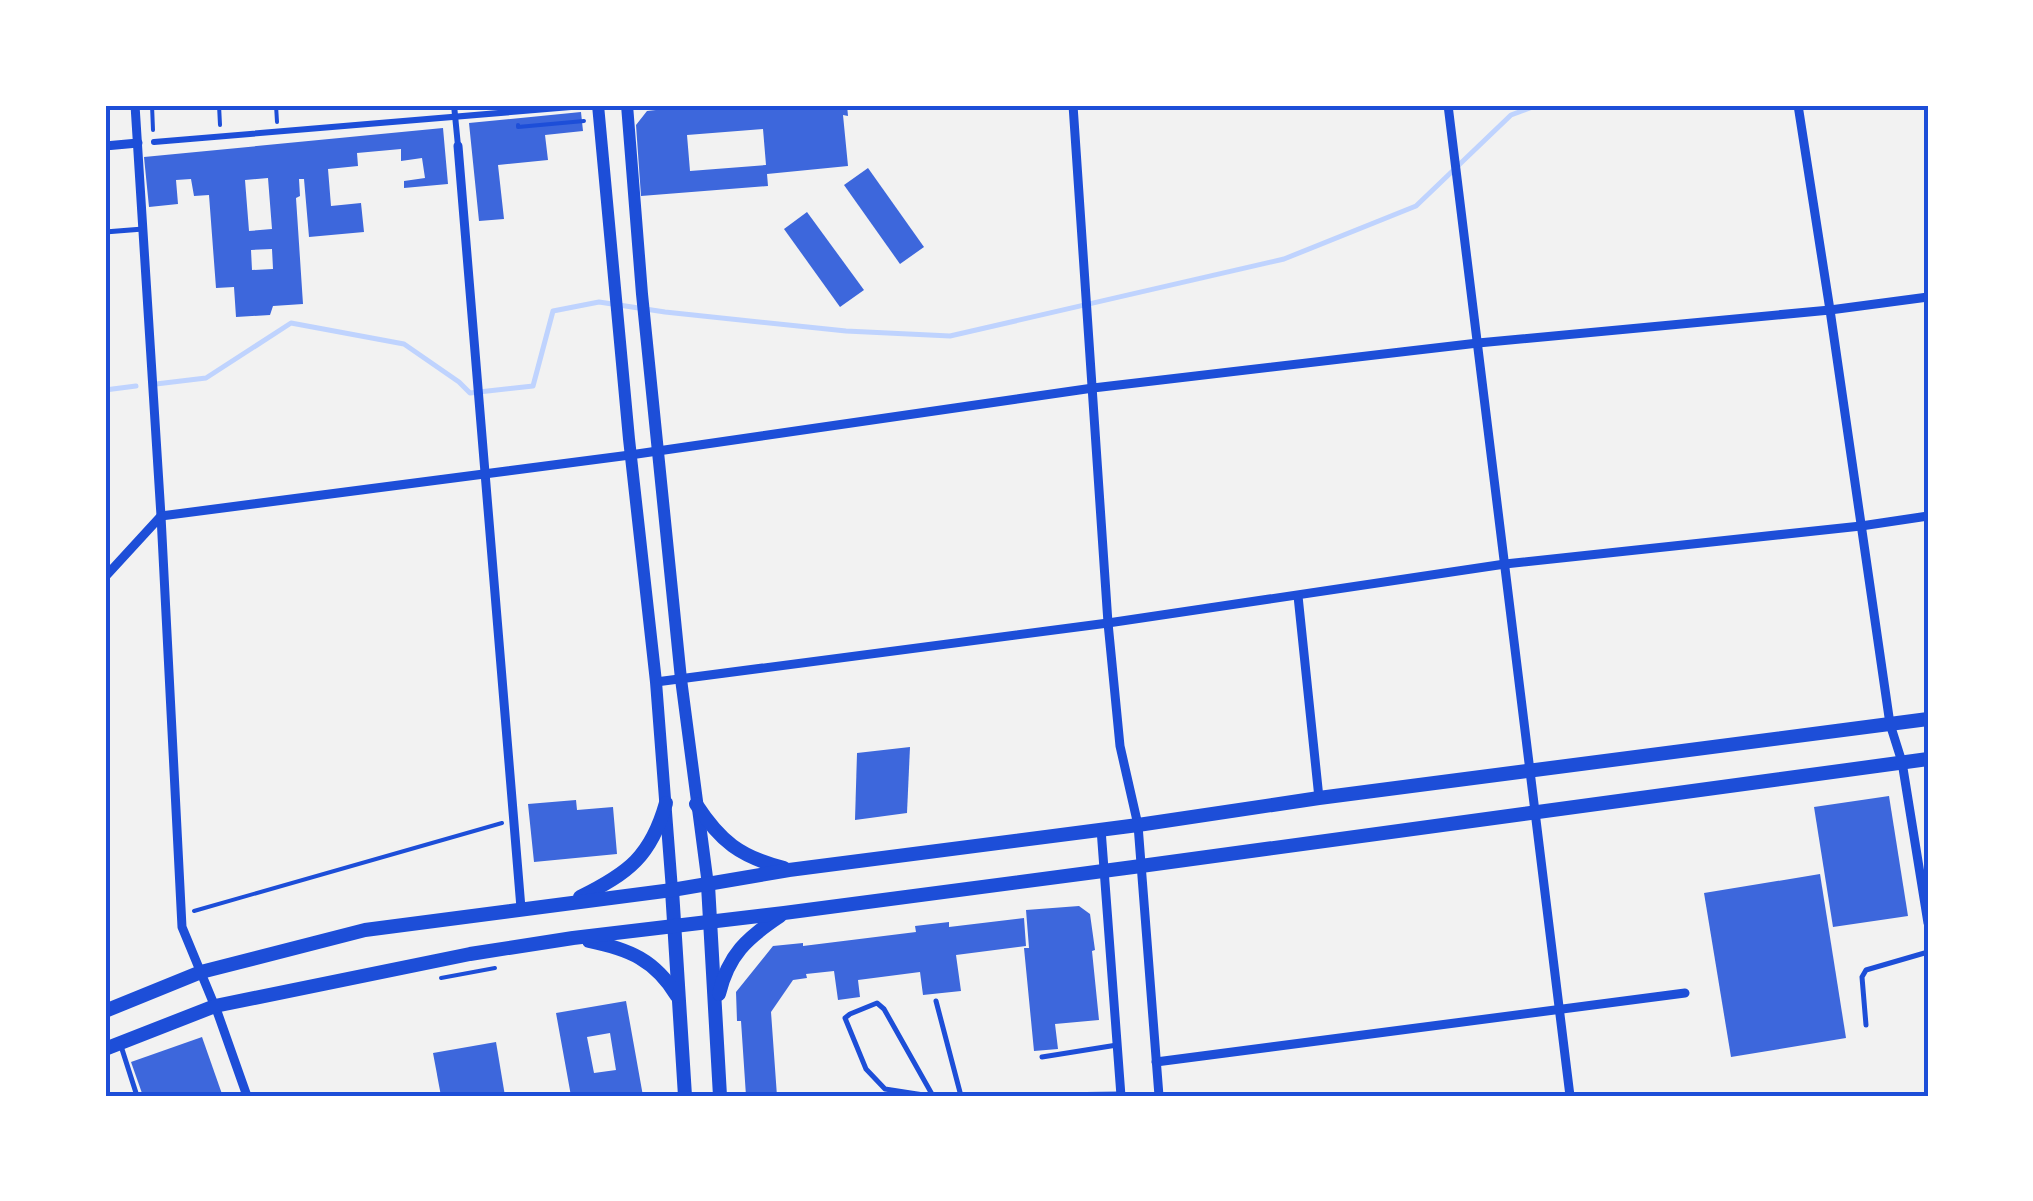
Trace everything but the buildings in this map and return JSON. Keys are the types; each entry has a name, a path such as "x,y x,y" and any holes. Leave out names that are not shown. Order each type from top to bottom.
{"main road":[{"path":"598,105 630,455 656,682 685,1096"},
{"path":"627,105 658,450 708,884 720,1096"},
{"path":"617,307 643,305"},
{"path":"105,1010 201,972 365,930 1319,798 1928,719"},
{"path":"105,1049 214,1006 470,954 1928,760"},
{"path":"566,903 614,879 638,859 658,831 666,802"},
{"path":"696,804 710,826 733,848 789,870"},
{"path":"716,1005 732,958 752,935 784,913"},
{"path":"574,938 622,948 647,961 680,1001"}],"street":[{"path":"136,105 182,927 247,1096"},
{"path":"454,105 520,908"},
{"path":"1073,105 1108,623 1120,746 1138,825 1158,1096"},
{"path":"1448,105 1570,1096"},
{"path":"1798,105 1890,724 1902,762 1928,924"},
{"path":"154,142 583,106"},
{"path":"105,146 138,143"},
{"path":"105,576 161,516 630,455 1093,388 1478,343 1928,297"},
{"path":"656,682 1108,623 1505,564 1928,516"},
{"path":"1298,596 1319,798"},
{"path":"1101,829 1121,1095"},
{"path":"1914,833 1928,831"},
{"path":"1156,1062 1686,993"}],"lane":[{"path":"105,232 143,229"},
{"path":"1866,1025 1862,978 1866,970 1928,952"},
{"path":"936,1001 962,1096"},
{"path":"877,1003 884,1009 932,1096 884,1089 866,1068 845,1018 877,1003"},
{"path":"120,1043 137,1096"},
{"path":"1042,1057 1117,1045"},
{"path":"985,1096 1121,1095"}],"path":[{"path":"152,105 154,142"},
{"path":"219,105 221,136"},
{"path":"194,911 513,820"},
{"path":"436,979 501,967"}],"waterway":[{"path":"156,384 206,378 291,323 404,344 470,393 533,386 553,311 599,302 846,331 950,336 1284,259 1416,206 1511,115 1538,105"},
{"path":"105,390 136,386"}]}
